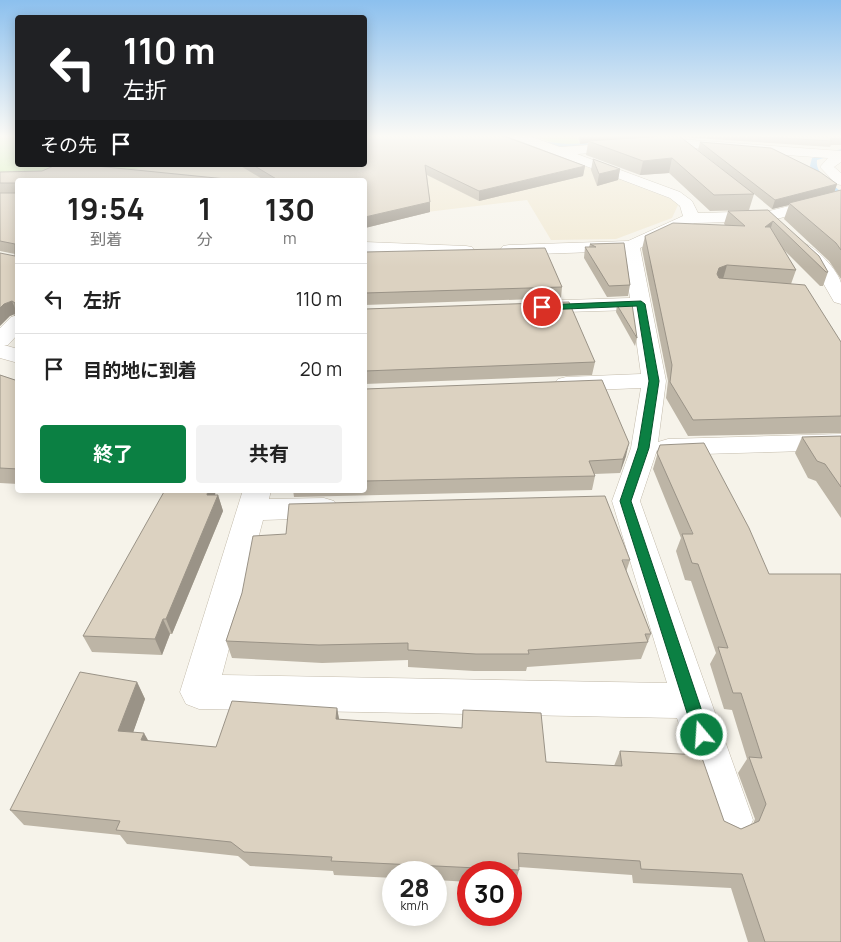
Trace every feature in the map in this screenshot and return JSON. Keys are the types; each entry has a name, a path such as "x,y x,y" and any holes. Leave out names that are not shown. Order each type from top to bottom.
{"street":[{"path":"632,179 674,195 687,204 692,218"},
{"path":"367,246 447,252 631,246 692,218 769,216 840,198"},
{"path":"754,204 786,231 822,266 840,297"},
{"path":"631,246 654,381 644,448 611,502 691,701 731,820"},
{"path":"820,294 840,297"},
{"path":"513,308 641,304"},
{"path":"0,340 15,324"},
{"path":"0,351 15,355"},
{"path":"544,385 654,381"},
{"path":"644,448 841,442"},
{"path":"350,508 254,500 199,692 691,701"}],"shaded area":[{"path":"367,179 618,179 671,199 678,205 672,218 616,239 551,240 527,200 402,215 367,182"}],"building":[{"path":"0,179 15,179 15,183 0,183"},
{"path":"367,179 427,179 430,202 367,217"},
{"path":"454,179 530,179 479,191"},
{"path":"696,179 735,179 754,194 714,195"},
{"path":"748,179 830,179 837,184 775,200"},
{"path":"841,190 841,250 836,243 789,203"},
{"path":"0,193 15,193 15,244 0,241"},
{"path":"768,210 819,256 828,272 773,221 765,227 770,227 796,270 727,265 719,268 717,274 719,278 805,285 841,342 841,416 693,420 670,382 672,365 645,236 673,223 745,226 728,211"},
{"path":"624,243 630,285 609,286 585,247 596,247 590,244"},
{"path":"545,248 562,287 367,293 367,252"},
{"path":"0,253 15,256 15,303 12,301 0,308"},
{"path":"569,302 595,362 367,371 367,309"},
{"path":"632,304 637,338 617,305"},
{"path":"0,375 15,380 15,469 0,468"},
{"path":"602,380 629,443 623,459 589,461 595,476 367,481 367,389"},
{"path":"841,436 841,487 825,464 817,461 802,437"},
{"path":"704,443 749,528 769,574 841,574 841,942 765,942 742,874 641,869 640,861 518,853 518,861 457,861 457,867 447,867 447,861 382,861 382,863 331,861 332,857 244,852 231,842 116,830 120,821 10,810 80,672 137,682 118,731 144,733 141,740 216,747 232,701 337,708 336,719 462,728 463,710 541,713 546,762 622,766 620,751 701,755 724,821 741,829 759,821 766,804 749,757 762,758 741,693 733,693 718,647 728,648 698,564 692,563 682,534 693,534 657,453 660,445"},
{"path":"163,493 207,493 207,495 218,495 166,619 163,619 155,639 83,636"},
{"path":"605,496 630,560 622,560 651,634 645,634 648,642 528,650 529,654 476,654 408,650 408,643 319,645 226,641 242,593 253,536 286,534 289,504"}],"waterway":[{"path":"824,179 837,191"}],"route":[{"path":"542,307 641,304 654,381 644,448 626,501 702,735"}]}
